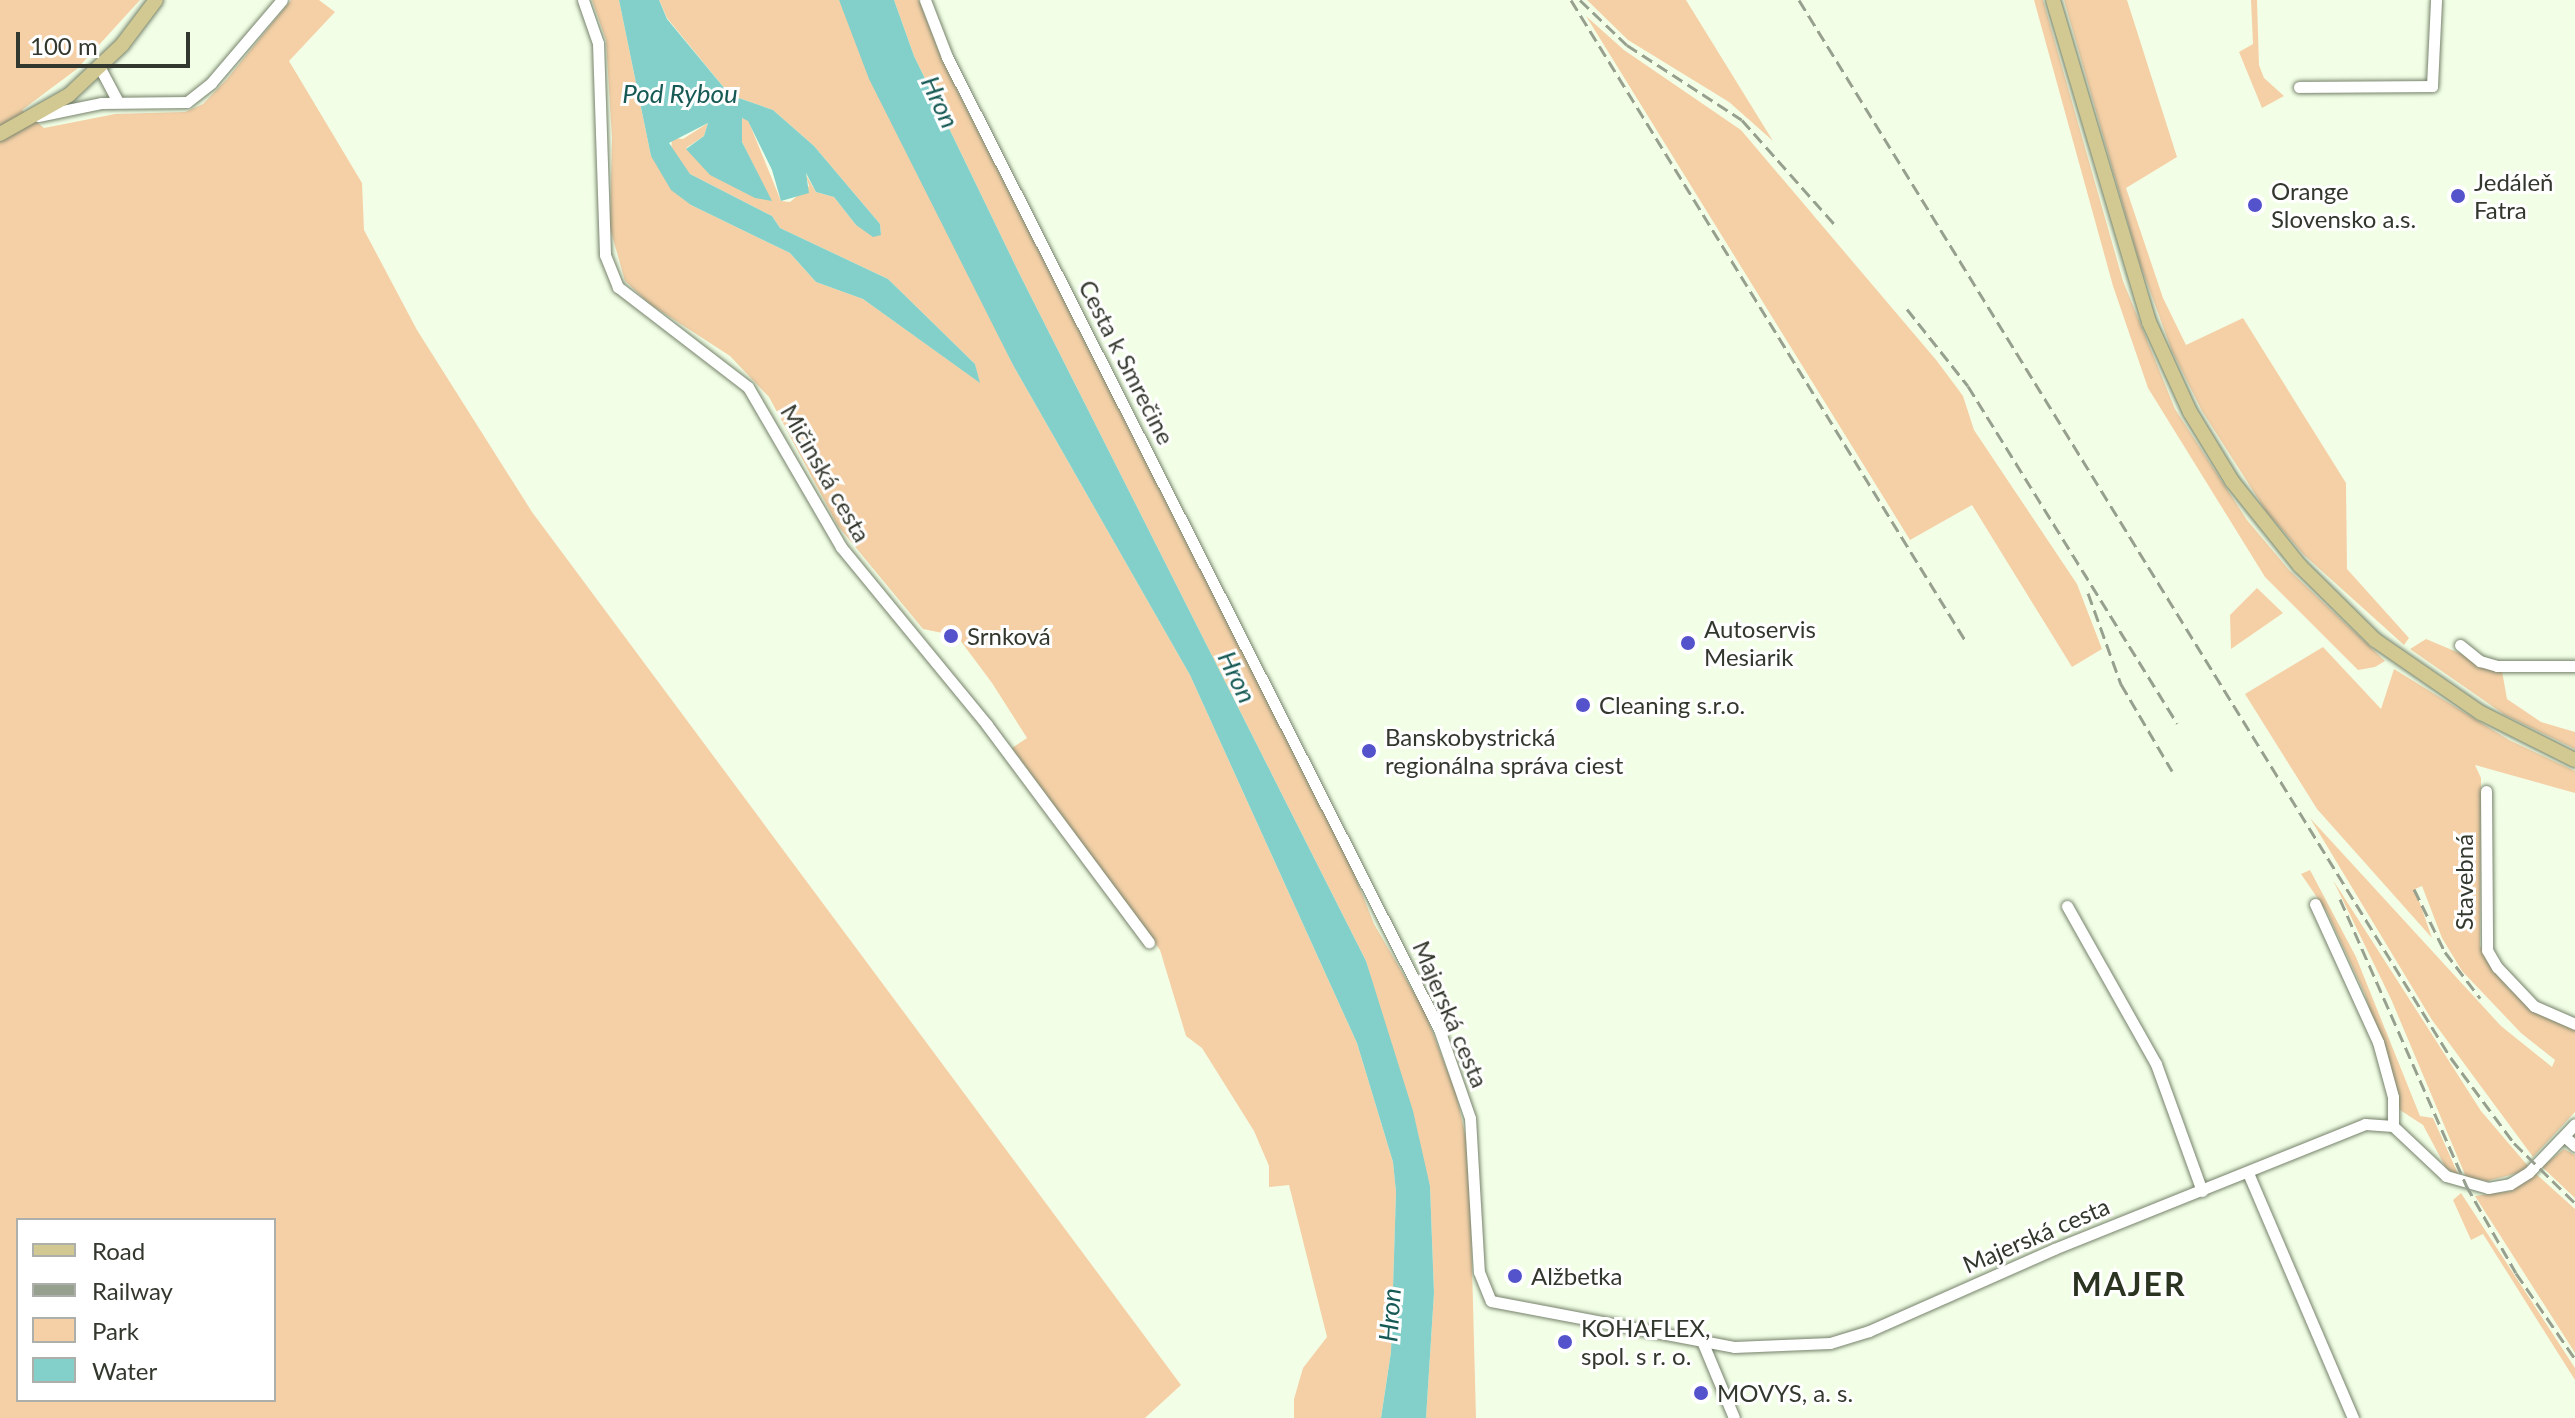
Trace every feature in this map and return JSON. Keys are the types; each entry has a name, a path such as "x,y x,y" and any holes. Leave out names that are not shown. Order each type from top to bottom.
{"main road":[{"path":"0,134 36,116 100,68 156,0"},
{"path":"2053,0 2124,248 2154,335 2190,412 2273,536 2375,640 2481,713 2575,760"}],"street":[{"path":"36,116 118,102 174,104 201,94 282,0"},
{"name":"Mičinská cesta","path":"583,0 598,43 605,255 618,287 748,387 841,547 987,725 1149,942"},
{"name":"Cesta k Smrečine","path":"925,0 947,57 1295,742"},
{"path":"2299,87 2432,86 2436,0"},
{"path":"100,68 118,102"},
{"path":"2460,645 2480,661 2497,666 2575,666"},
{"name":"Majerská cesta","path":"1295,742 1414,976 1460,1083 1473,1137 1479,1272 1484,1293 1499,1304 1744,1348 1851,1338 2054,1249 2365,1124 2393,1126"},
{"name":"Stavebná","path":"2486,791 2487,950 2513,987 2534,1006 2575,1024"},
{"path":"2315,904 2378,1042 2393,1097 2393,1126 2446,1176 2488,1188 2510,1184 2529,1172 2575,1124"},
{"path":"2067,906 2151,1054 2202,1191"},
{"path":"2564,1136 2575,1146"},
{"path":"2248,1173 2353,1418"},
{"path":"1702,1341 1734,1418"}],"green space":[{"path":"0,0 140,0 77,69 22,110 44,128 115,114 185,112 203,104 227,79 291,0 319,0 335,12 289,61 362,183 364,230 417,330 532,512 1181,1385 1145,1418 0,1418"},
{"path":"592,0 619,0 651,156 691,205 790,253 816,282 863,299 979,382 975,364 888,279 780,228 772,216 690,174 671,151 672,138 683,139 708,123 704,136 686,148 771,201 742,142 739,125 741,118 748,120 781,201 790,202 809,186 805,173 816,192 834,197 856,225 881,235 880,224 814,146 773,110 730,95 667,18 659,0 839,0 1013,365 1190,675 1357,1043 1393,1162 1396,1192 1391,1352 1381,1418 1294,1418 1294,1399 1303,1368 1327,1337 1289,1185 1269,1187 1269,1166 1254,1131 1202,1048 1186,1036 1160,950 1012,748 1027,738 992,683 957,636 923,629 838,526 769,397 730,356 650,304 625,281 610,228 612,138 606,40"},
{"path":"894,0 919,0 943,62 1351,866 1374,924 1424,1010 1456,1093 1469,1152 1476,1418 1426,1418 1434,1293 1430,1186 1366,961 1018,271 914,56"},
{"path":"1587,0 1686,0 1773,141 1729,102 1628,40"},
{"path":"2034,0 2043,0 2123,281 2175,409 2247,520 2289,570 2385,661 2375,667 2358,670 2265,577 2148,388 2113,286"},
{"path":"2064,0 2127,0 2177,157 2126,188 2163,298 2186,345 2243,318 2346,483 2347,569 2409,638 2404,645 2303,554 2266,511 2202,411 2172,351 2139,261"},
{"path":"2251,0 2257,0 2259,65 2264,78 2284,96 2262,108 2239,52 2253,44"},
{"path":"1586,16 1624,50 1741,130 1937,361 1963,396 1974,430 2077,584 2102,649 2072,667 1972,505 1910,540"},
{"path":"2257,588 2283,613 2231,649 2230,615"},
{"path":"2426,639 2502,671 2507,699 2541,722 2575,732 2575,749 2505,715 2410,649"},
{"path":"2323,647 2381,709 2394,669 2509,740 2575,771 2575,793 2475,765 2481,778 2480,946 2508,988 2529,1006 2575,1028 2575,1112 2533,1157 2432,1020 2310,818 2501,1026 2552,1067 2555,1060 2521,1033 2462,971 2442,938 2422,886 2415,889 2432,938 2317,809 2245,694"},
{"path":"2310,870 2356,957 2420,1116 2433,1118 2459,1176 2446,1168 2423,1125 2400,1110 2365,994 2327,912 2301,874"},
{"path":"2333,880 2481,1111 2528,1166 2518,1173 2487,1181 2466,1177 2391,999"},
{"path":"2564,1149 2575,1155 2575,1198 2542,1167"},
{"path":"2535,1173 2575,1209 2575,1353 2475,1196 2512,1191"},
{"path":"2461,1193 2575,1368 2575,1380 2483,1234 2471,1240 2453,1200"}],"water":[{"name":"Pod Rybou","path":"619,0 659,0 667,19 730,95 773,110 814,146 880,224 881,235 873,237 856,225 834,197 816,192 806,173 809,193 781,201 772,170 748,121 742,118 742,142 772,201 755,198 710,175 686,149 704,136 708,123 669,143 690,174 772,216 780,228 888,279 975,364 980,383 863,299 816,282 790,253 691,205 671,190 651,156"},
{"path":"839,0 894,0 914,56 1018,271 1366,961 1413,1111 1430,1186 1434,1293 1426,1418 1381,1418 1391,1352 1396,1192 1393,1162 1357,1043 1190,675 1013,365 869,79"}],"railway":[{"path":"1571,0 1965,640"},
{"path":"1580,0 1627,45 1742,120 1837,227"},
{"path":"1799,0 2451,1058 2514,1143 2575,1203"},
{"path":"1907,309 1968,386 2177,723"},
{"path":"2088,593 2121,684 2172,771"},
{"path":"2414,889 2445,952 2480,998"},
{"path":"2340,899 2466,1185 2516,1273 2575,1359"}],"place":[{"name":"Jedáleň Fatra","path":"2458,196"},
{"name":"Orange Slovensko a.s.","path":"2255,205"},
{"name":"Srnková","path":"951,636"},
{"name":"Autoservis Mesiarik","path":"1688,643"},
{"name":"Cleaning s.r.o.","path":"1583,705"},
{"name":"Banskobystrická regionálna správa ciest","path":"1369,751"},
{"name":"Alžbetka","path":"1515,1276"},
{"name":"KOHAFLEX, spol. s r. o.","path":"1565,1342"},
{"name":"MOVYS, a. s.","path":"1701,1393"}],"district":[{"name":"MAJER","path":"2129,1284"}],"water label":[{"name":"Hron","path":"940,102"},
{"name":"Hron","path":"1237,677"},
{"name":"Hron","path":"1390,1315"}]}
